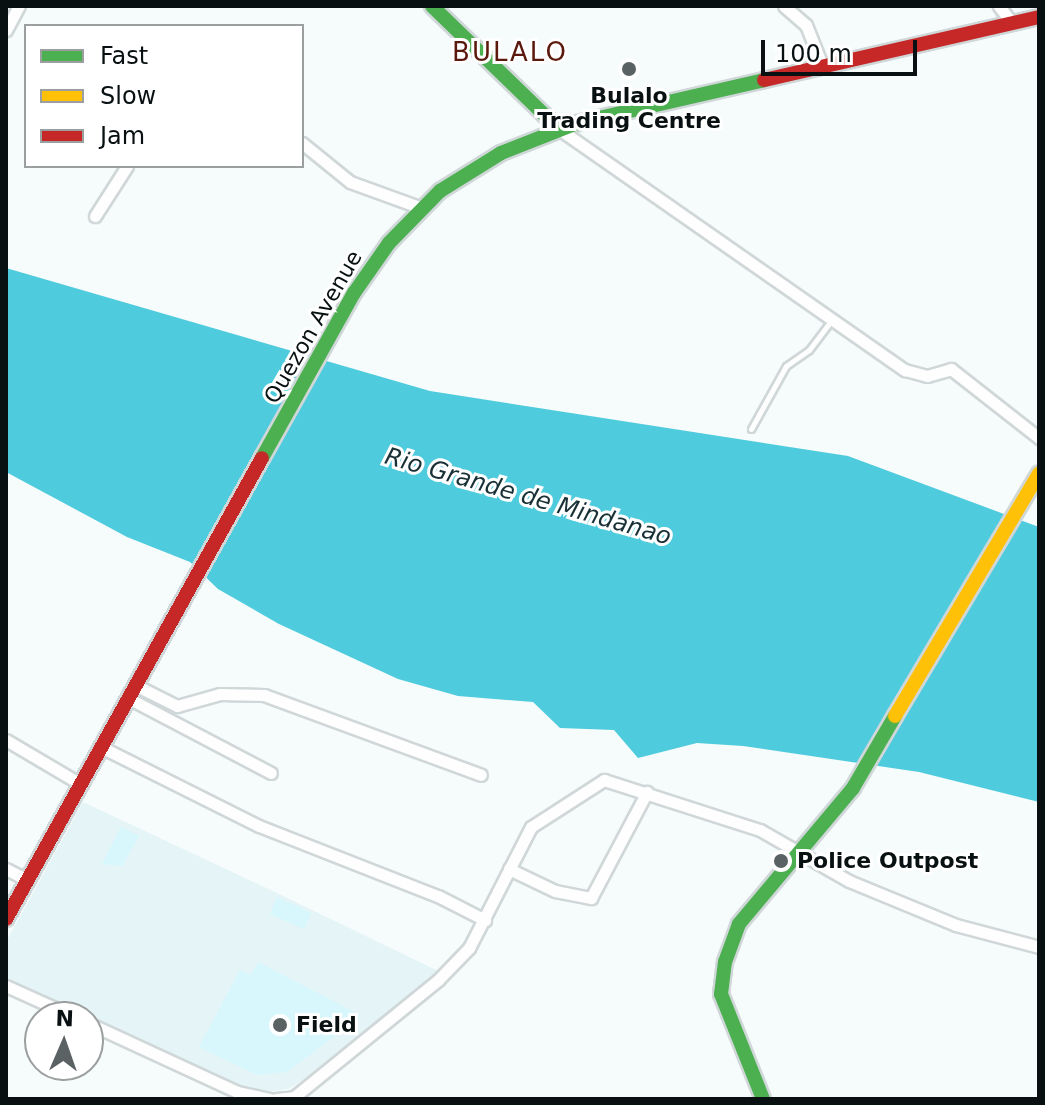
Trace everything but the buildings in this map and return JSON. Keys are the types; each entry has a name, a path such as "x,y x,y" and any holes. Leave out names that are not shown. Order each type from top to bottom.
{"street":[{"path":"6,30 19,6"},
{"path":"432,6 559,129 916,375 951,369 1039,438"},
{"path":"784,6 806,25 822,65"},
{"path":"999,6 1012,23"},
{"name":"Quezon Avenue","path":"6,919 363,277 422,208 475,166 559,129 822,65 1039,17"},
{"path":"304,145 350,182 422,208"},
{"path":"95,216 126,168"},
{"path":"763,1099 728,1021 721,978 749,907 800,853 853,788 1039,473"},
{"path":"134,693 271,773"},
{"path":"134,693 177,706 220,694 264,695 481,775"},
{"path":"6,740 82,785"},
{"path":"103,748 259,826 438,896 485,920"},
{"path":"276,1099 294,1098 438,980 466,953 531,827 594,784 608,780 760,830 849,881 956,925 1039,947"},
{"path":"509,869 555,891 591,898 647,792"},
{"path":"6,869 28,880"},
{"path":"6,986 39,1001"},
{"path":"104,1030 258,1099 269,1099"}],"lane":[{"path":"751,429 786,366 809,350 832,319"}],"shaded area":[{"path":"83,802 438,971 319,1070 288,1089 266,1092 233,1085 104,1028 104,1001 44,1001 6,984 6,942"},
{"path":"121,827 139,836 122,866 102,864"},
{"path":"277,897 311,913 304,929 270,914"},
{"name":"Field","path":"258,962 361,1016 287,1072 257,1075 199,1047 240,970 251,975"}],"water":[{"name":"Rio Grande de Mindanao","path":"6,268 430,391 848,456 1039,527 1039,802 919,772 743,746 697,743 638,758 614,730 560,728 533,702 458,696 398,679 279,624 218,589 190,562 127,537 6,472"}],"traffic: fast":[{"path":"432,6 559,129"},
{"path":"262,458 354,293 389,243 440,191 501,153 577,123 764,80"},
{"path":"763,1099 721,994 725,962 739,924 853,788 895,716"}],"traffic: slow":[{"path":"895,716 1039,473"}],"traffic: jam":[{"path":"764,80 1039,17"},
{"path":"6,919 262,458"}],"place":[{"name":"Bulalo Trading Centre","path":"629,69"},
{"name":"Police Outpost","path":"781,861"},
{"name":"Field","path":"280,1025"}],"district":[{"name":"BULALO","path":"510,53"}]}
